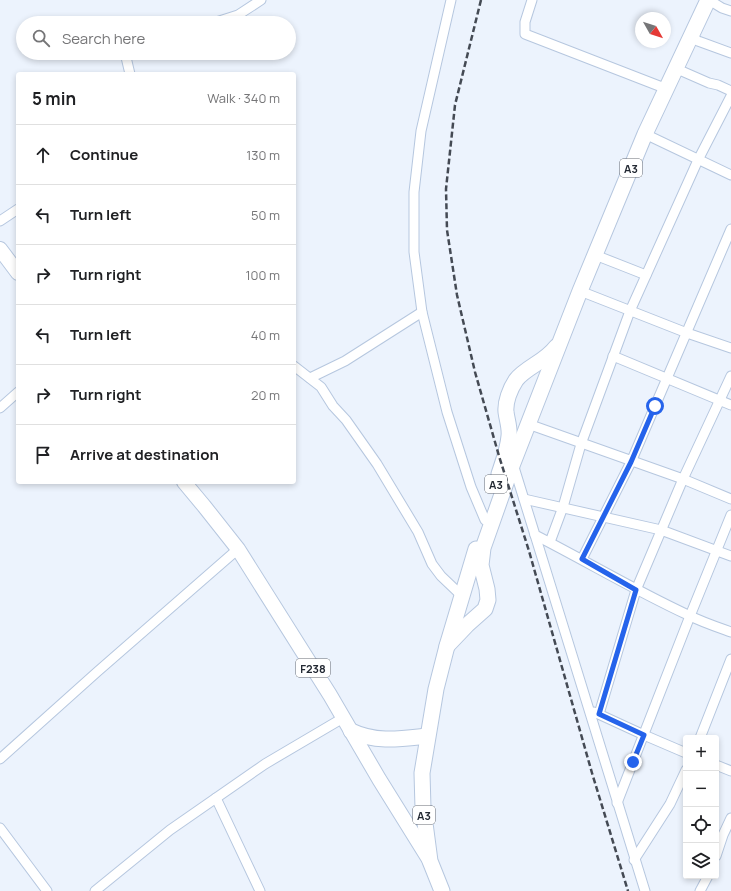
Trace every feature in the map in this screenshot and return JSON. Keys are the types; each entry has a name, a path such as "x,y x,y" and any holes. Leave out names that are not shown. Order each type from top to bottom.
{"highway":[{"name":"A3","path":"447,646 485,609 488,600 481,565 483,548 513,463 580,291 645,134 709,0"},
{"name":"A3","path":"442,891 430,861 423,808 422,773 436,689 447,646 508,444 509,434 506,410 507,400 511,389 521,375 544,359 553,351 561,340"},
{"path":"351,732 363,737 374,739 427,736"}],"main road":[{"path":"0,249 16,270"},
{"name":"F238","path":"186,484 238,549 330,695 379,779 430,861"}],"street":[{"path":"235,16 261,0"},
{"path":"451,0 421,131 414,192 414,252 422,312 447,412 471,487 485,520"},
{"path":"532,0 525,22 525,34 667,89"},
{"path":"709,0 722,8 731,11"},
{"path":"691,37 731,53"},
{"path":"127,60 130,72"},
{"path":"677,69 731,91"},
{"path":"550,542 563,507 581,444 630,311 698,160 731,96"},
{"path":"645,134 731,175"},
{"path":"0,221 16,211"},
{"path":"582,559 631,462 731,229"},
{"path":"595,255 646,275"},
{"path":"580,291 687,333 731,348"},
{"path":"310,378 345,361 422,312"},
{"path":"613,356 731,405"},
{"path":"296,368 321,387 333,406 346,420 377,464 418,532 432,564 441,576 462,596"},
{"path":"599,714 636,590 682,480 731,376"},
{"path":"0,408 16,394"},
{"path":"528,424 731,499"},
{"path":"513,463 634,860 645,891"},
{"path":"524,499 661,530 731,556"},
{"path":"617,803 731,515"},
{"path":"535,535 582,559 636,590 690,616 731,632"},
{"path":"0,759 238,549"},
{"path":"701,735 731,659"},
{"path":"588,709 683,752"},
{"path":"95,891 170,830 265,764 343,718"},
{"path":"719,766 731,771"},
{"path":"634,860 670,804 686,771"},
{"path":"216,798 260,891"},
{"path":"719,847 731,818"},
{"path":"0,828 47,891"},
{"path":"700,891 706,879"}],"railway":[{"path":"481,0 455,105 446,189 447,230 457,295 475,372 499,456 529,551 592,773 628,891"}],"route":[{"path":"633,762 644,735 599,714 636,590 582,559 631,462 655,406"}]}
